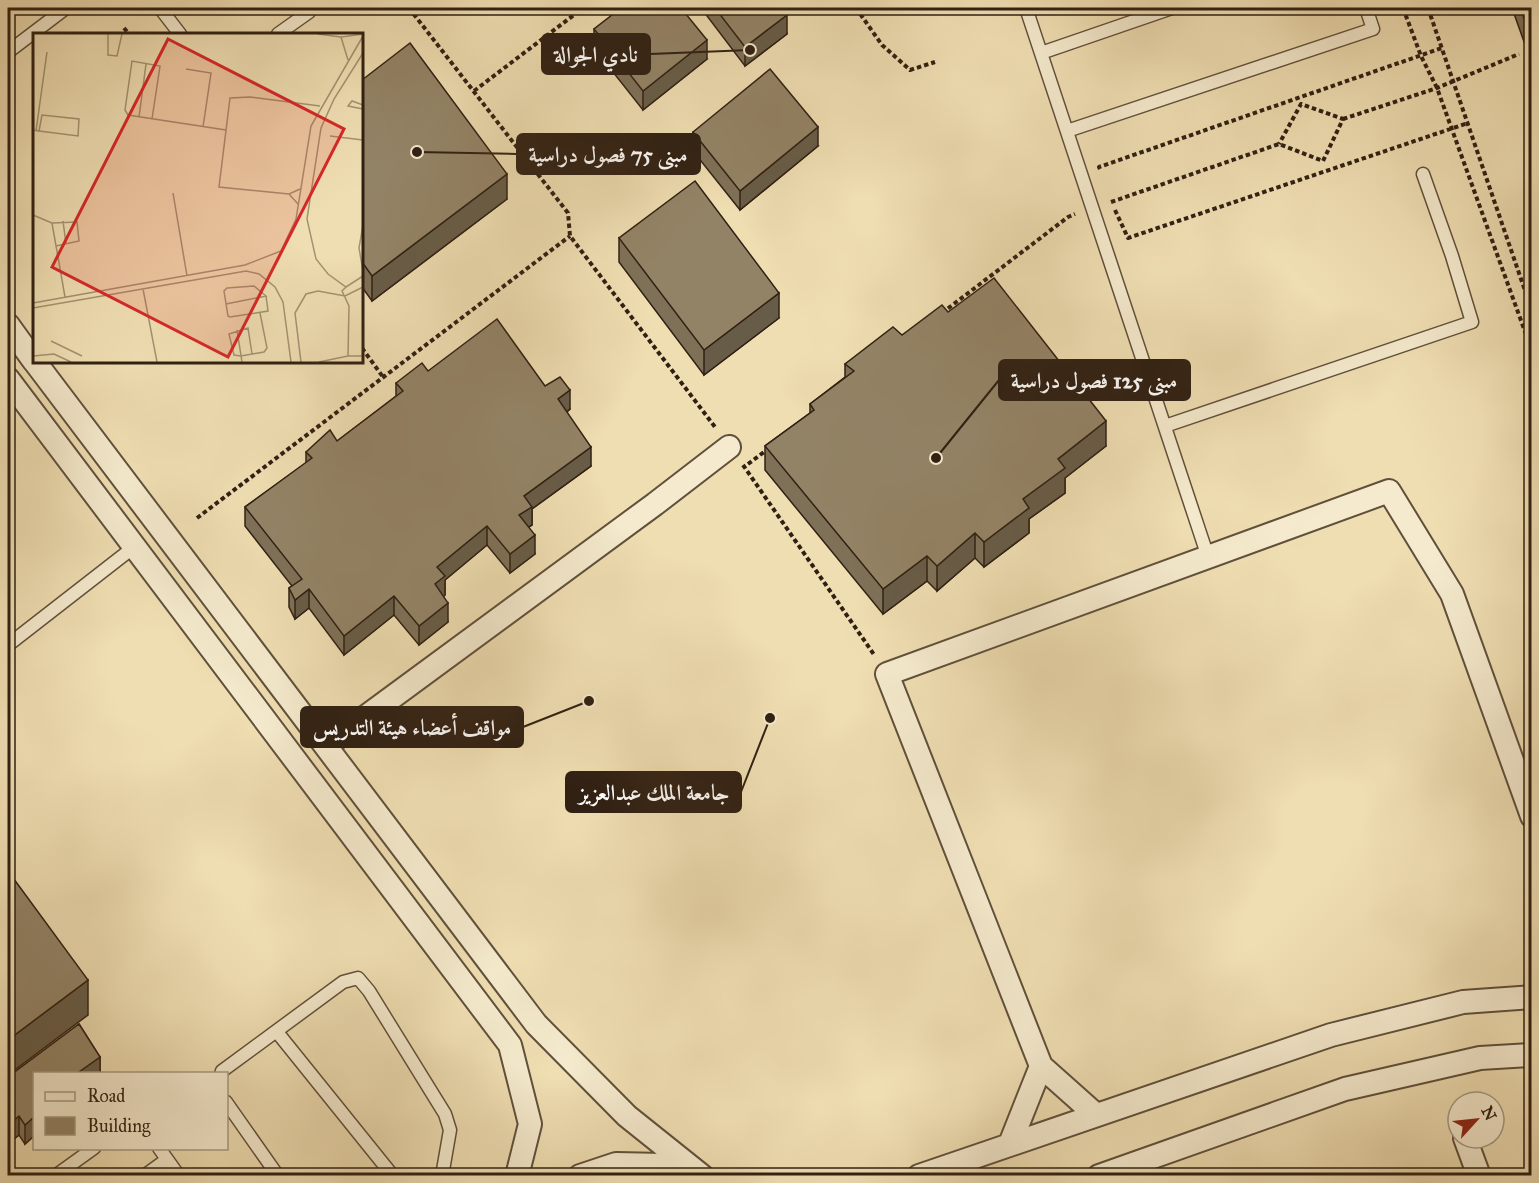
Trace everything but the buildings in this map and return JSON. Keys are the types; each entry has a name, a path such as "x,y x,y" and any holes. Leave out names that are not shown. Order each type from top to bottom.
{"street":[{"path":"8,325 33,358"},
{"path":"37,363 536,1024 627,1116 702,1176"},
{"path":"8,379 510,1045 530,1124 518,1176"},
{"path":"326,746 729,447"},
{"path":"1096,1115 1041,1066 887,674 1389,490 1452,594 1532,816"},
{"path":"919,1176 1330,1035 1463,1002 1532,997"},
{"path":"1099,1176 1345,1089 1480,1058 1532,1055"},
{"path":"1010,1144 1041,1066"},
{"path":"1469,1150 1479,1176"},
{"path":"580,1176 616,1164 664,1165 692,1176"}],"lane":[{"path":"8,52 66,8"},
{"path":"280,33 309,12 311,8"},
{"path":"1026,8 1208,557"},
{"path":"1041,53 1172,8"},
{"path":"1067,131 1374,29 1366,8"},
{"path":"166,9 179,33"},
{"path":"1165,426 1472,322 1423,174"},
{"path":"8,645 134,547"},
{"path":"222,1072 344,982 358,978 369,991 445,1114 450,1130 442,1176"},
{"path":"277,1032 393,1176"},
{"path":"228,1105 275,1172 261,1176"},
{"path":"55,1176 93,1150"},
{"path":"160,1150 179,1176"},
{"path":"144,1176 166,1160"}],"path":[{"path":"409,8 568,213 570,236 744,467 887,674"},
{"path":"474,91 583,8"},
{"path":"856,8 882,45 910,70 935,62"},
{"path":"1403,8 1421,56 1437,88 1532,351"},
{"path":"1428,8 1532,311"},
{"path":"124,28 128,33"},
{"path":"1102,175 1099,166 1442,48"},
{"path":"1279,144 1301,104 1343,119 1437,88 1519,54"},
{"path":"940,315 1068,216 1279,144 1323,161 1343,119"},
{"path":"1109,193 1128,238 1468,123"},
{"path":"197,518 570,236"},
{"path":"363,349 383,377"},
{"path":"736,474 772,446"}],"place":[{"name":"نادي الجوالة","path":"750,50"},
{"name":"مبنى 75 فصول دراسية","path":"417,152"},
{"name":"مبنى 125 فصول دراسية","path":"936,458"},
{"name":"مواقف أعضاء هيئة التدريس","path":"589,701"},
{"name":"جامعة الملك عبدالعزيز","path":"770,718"}]}
